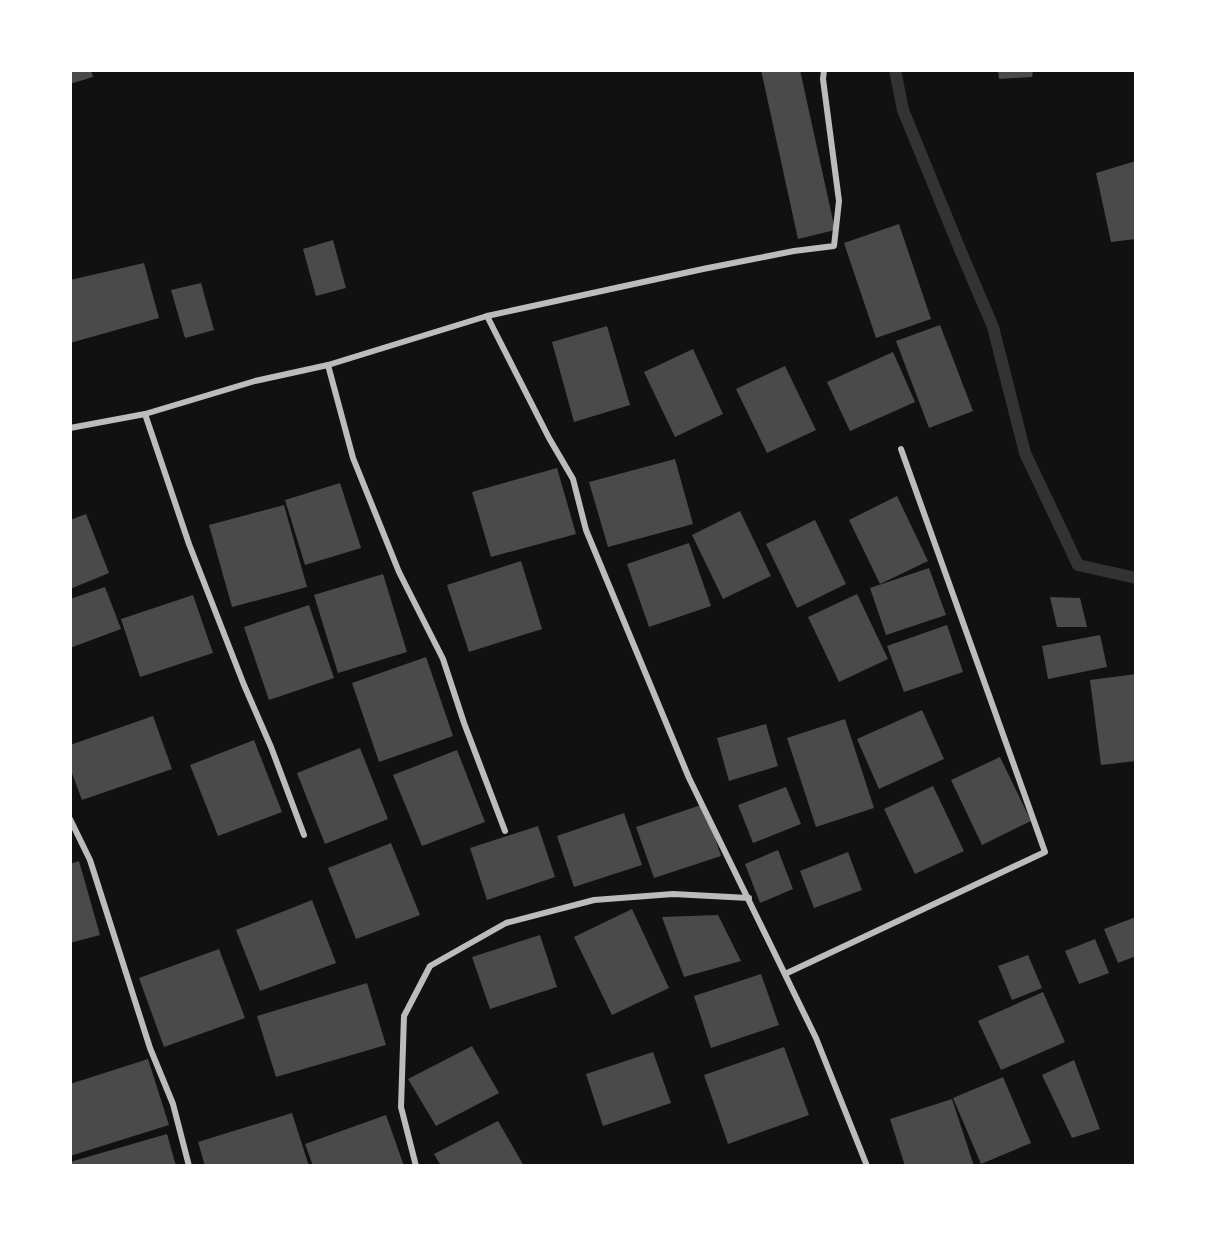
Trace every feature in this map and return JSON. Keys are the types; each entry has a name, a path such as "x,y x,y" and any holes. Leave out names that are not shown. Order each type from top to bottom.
{"street":[{"path":"70,428 145,414 255,381 328,365 487,316 737,262 834,246 839,201 824,70"},
{"path":"487,316 549,438 573,479 586,530 689,778 816,1038 867,1166"},
{"path":"328,365 353,458 399,572 443,659 464,723 505,831"},
{"path":"145,414 189,544 304,835"},
{"path":"785,974 1045,852 901,449"},
{"path":"70,819 90,860 150,1048 173,1104 189,1166"},
{"path":"416,1166 401,1107 404,1016 430,966 506,923 594,900 673,894 749,898"}],"building":[{"path":"70,70 91,70 93,77 70,84"},
{"path":"761,70 800,70 835,230 798,239"},
{"path":"998,70 1033,70 1032,77 999,79"},
{"path":"1136,161 1136,239 1111,242 1096,173"},
{"path":"899,224 931,319 876,338 844,243"},
{"path":"333,240 346,288 316,296 303,249"},
{"path":"144,263 159,318 70,343 70,280"},
{"path":"201,283 214,330 185,338 171,290"},
{"path":"940,325 973,411 929,428 896,341"},
{"path":"607,326 630,405 574,422 552,342"},
{"path":"693,349 723,414 675,437 644,372"},
{"path":"893,352 915,402 850,431 827,382"},
{"path":"785,366 816,430 767,453 736,389"},
{"path":"675,459 693,524 608,547 589,482"},
{"path":"557,468 576,534 491,557 472,492"},
{"path":"340,483 361,548 305,565 285,500"},
{"path":"897,496 928,561 880,584 849,520"},
{"path":"284,505 307,587 232,607 209,525"},
{"path":"740,511 771,576 723,599 692,535"},
{"path":"86,514 109,573 70,589 70,520"},
{"path":"815,520 846,584 797,608 766,544"},
{"path":"689,543 711,606 649,627 627,564"},
{"path":"521,561 542,629 469,652 447,585"},
{"path":"929,568 946,615 886,635 870,588"},
{"path":"383,574 407,652 338,673 314,595"},
{"path":"105,587 121,629 70,648 70,599"},
{"path":"857,594 888,659 839,682 808,617"},
{"path":"193,595 213,653 140,677 121,619"},
{"path":"1050,597 1080,598 1087,627 1057,627"},
{"path":"309,605 334,678 269,700 244,627"},
{"path":"947,625 963,672 904,692 887,646"},
{"path":"1100,635 1107,667 1048,679 1042,646"},
{"path":"426,657 453,736 379,762 352,683"},
{"path":"1136,674 1136,761 1101,765 1090,680"},
{"path":"922,710 944,759 879,789 857,739"},
{"path":"153,716 172,769 82,800 70,768 70,745"},
{"path":"845,719 874,808 816,827 787,738"},
{"path":"766,724 778,766 729,781 717,738"},
{"path":"254,740 282,812 218,836 190,765"},
{"path":"360,748 388,819 325,844 297,773"},
{"path":"457,750 485,822 422,846 393,775"},
{"path":"1000,757 1031,821 982,845 951,780"},
{"path":"933,786 964,851 915,874 884,809"},
{"path":"786,787 801,824 753,843 738,805"},
{"path":"704,804 721,856 654,878 636,827"},
{"path":"624,813 642,865 574,887 557,836"},
{"path":"538,826 555,877 487,900 470,848"},
{"path":"391,843 420,915 356,939 328,868"},
{"path":"778,850 793,889 760,903 745,864"},
{"path":"848,852 862,890 814,908 800,871"},
{"path":"79,861 100,935 70,943 70,864"},
{"path":"312,900 336,963 260,991 236,930"},
{"path":"632,909 669,988 612,1015 574,937"},
{"path":"718,915 741,961 684,977 662,917"},
{"path":"1136,917 1136,956 1118,963 1104,929"},
{"path":"540,935 557,987 490,1009 472,957"},
{"path":"1095,939 1109,973 1079,984 1065,951"},
{"path":"219,949 245,1018 164,1047 139,978"},
{"path":"1028,955 1042,988 1012,1000 998,966"},
{"path":"761,974 779,1025 711,1048 694,996"},
{"path":"367,983 386,1045 276,1077 257,1016"},
{"path":"1043,992 1065,1042 1001,1070 978,1021"},
{"path":"472,1046 499,1093 436,1126 408,1079"},
{"path":"784,1047 809,1115 728,1144 704,1075"},
{"path":"653,1052 671,1103 603,1126 586,1074"},
{"path":"148,1059 169,1125 70,1156 70,1084"},
{"path":"1074,1060 1100,1129 1072,1138 1042,1075"},
{"path":"1003,1077 1031,1143 981,1164 953,1098"},
{"path":"952,1099 974,1166 905,1166 890,1119"},
{"path":"292,1113 309,1166 205,1166 198,1142"},
{"path":"386,1115 404,1166 313,1166 305,1144"},
{"path":"498,1121 524,1166 441,1166 434,1154"},
{"path":"167,1134 176,1166 70,1166 70,1162"}],"waterway":[{"path":"895,70 903,110 993,327 1025,453 1078,565 1136,578"}]}
